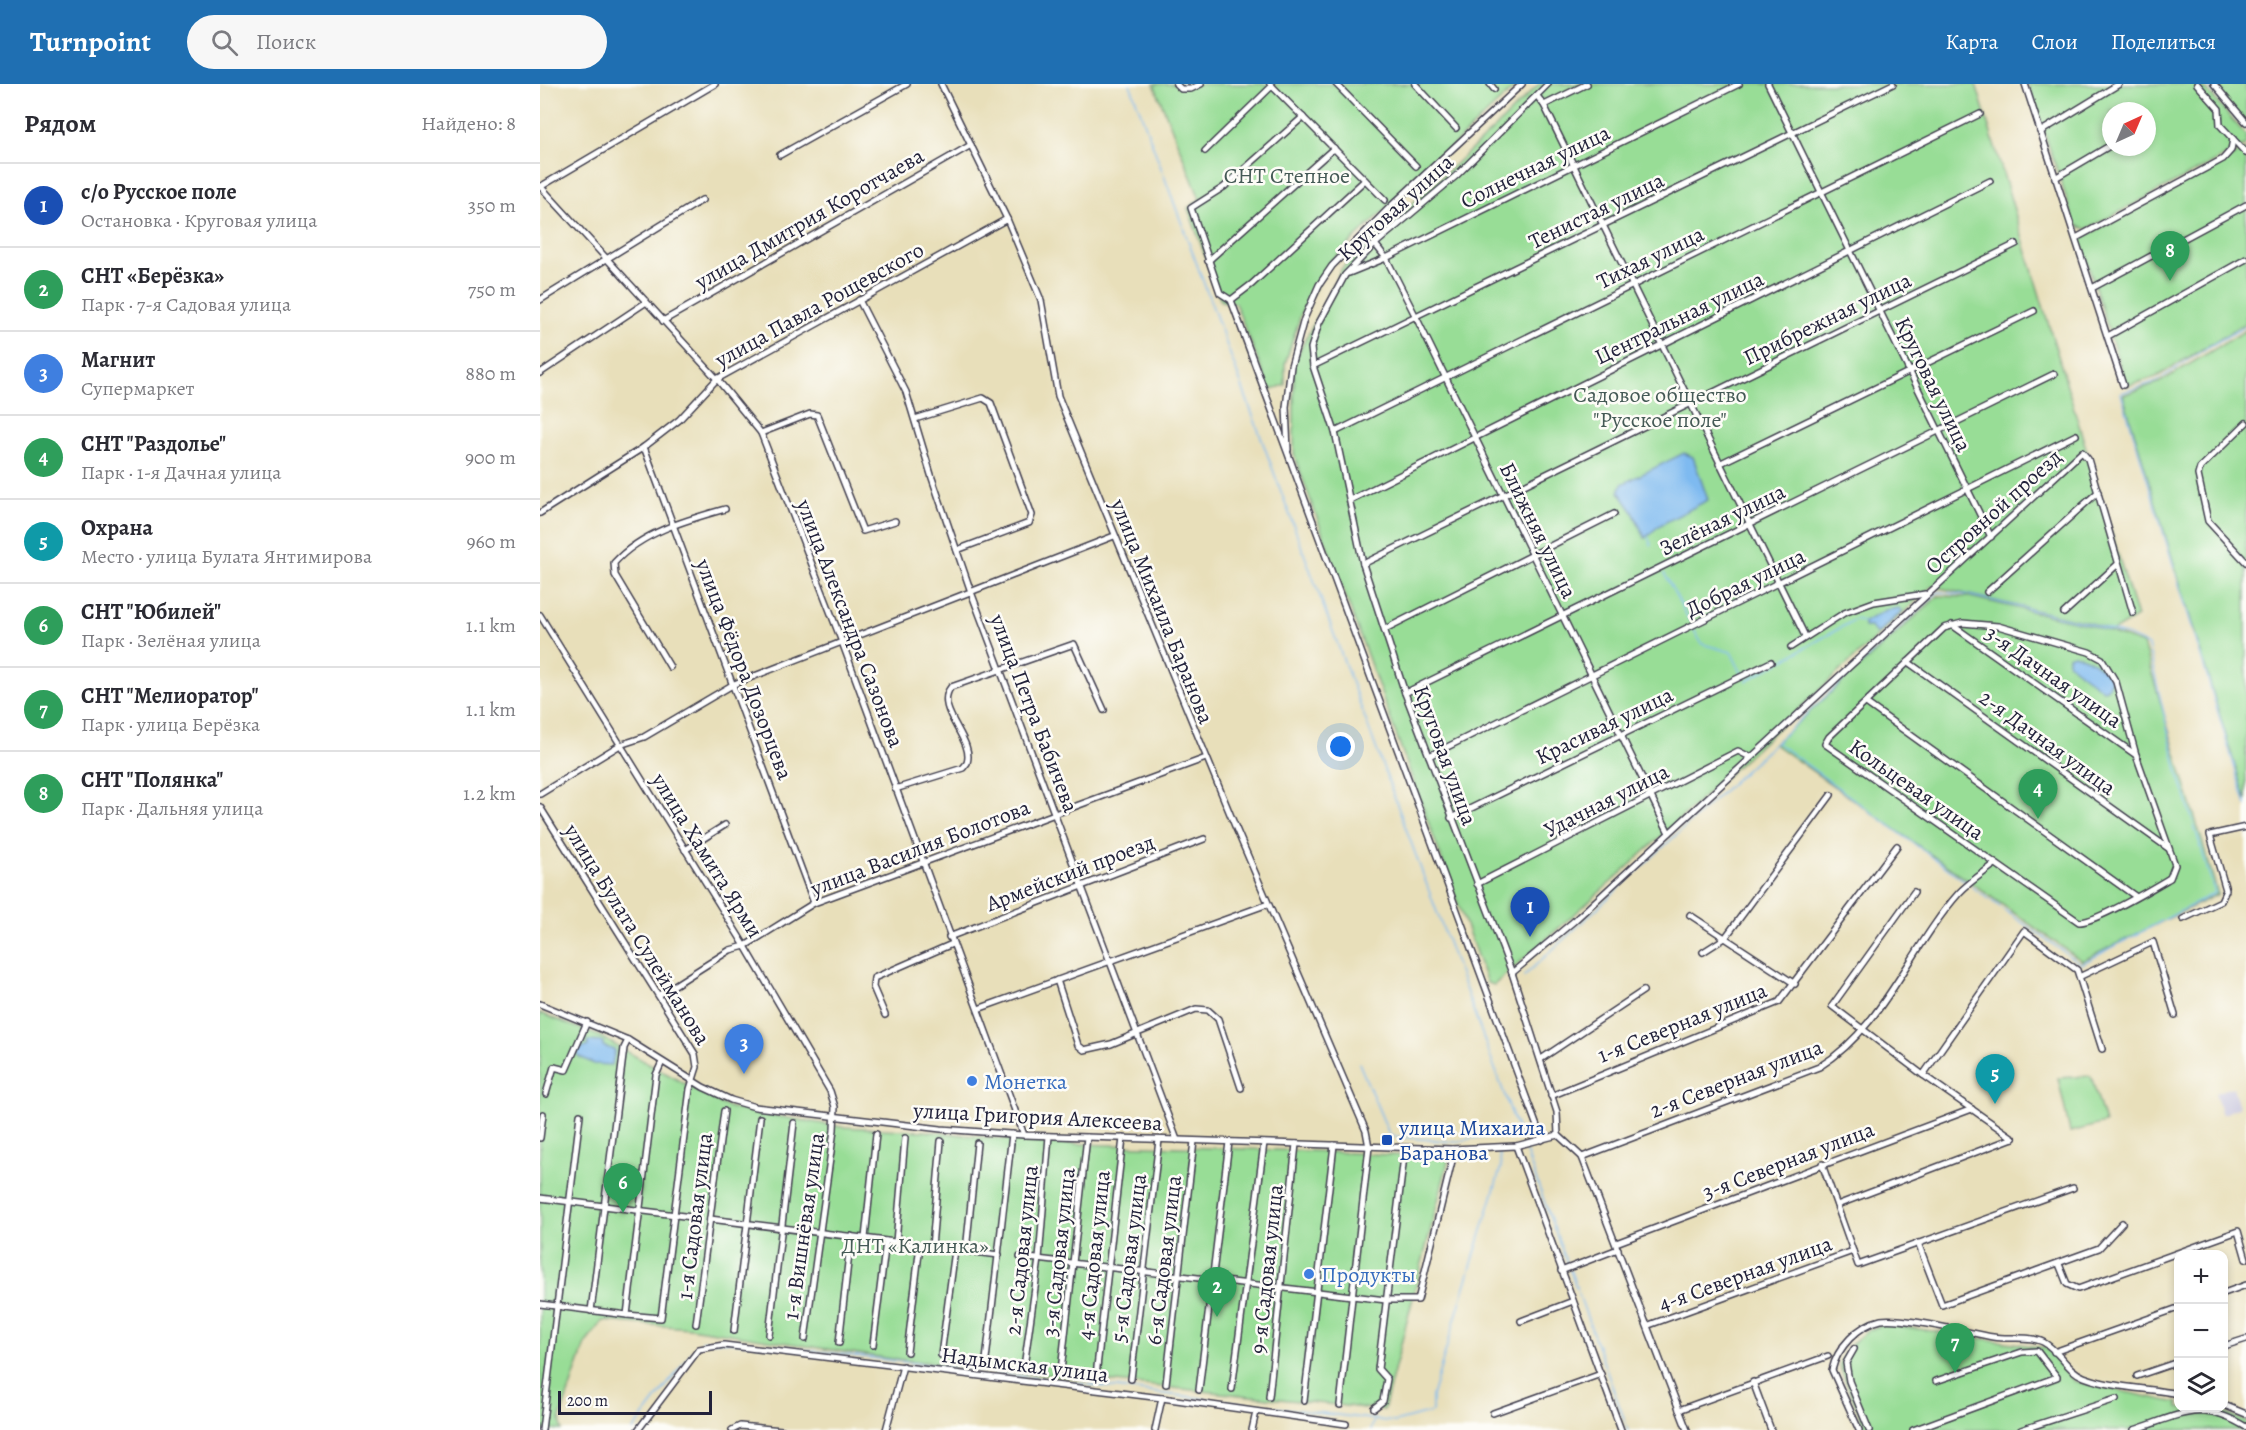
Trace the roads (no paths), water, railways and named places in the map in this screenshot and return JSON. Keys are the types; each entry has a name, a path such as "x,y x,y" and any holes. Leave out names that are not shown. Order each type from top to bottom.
{"street":[{"path":"540,187 715,84"},
{"path":"780,155 907,84"},
{"name":"улица Михаила Баранова","path":"941,84 1007,219 1041,300 1058,396 1206,758 1366,1131 1369,1146"},
{"path":"1176,84 1181,89 1191,89 1201,84"},
{"path":"1336,84 1416,166"},
{"path":"1415,84 1456,128"},
{"path":"1288,451 1286,407 1291,366 1304,319 1319,285 1332,266 1391,206 1522,84"},
{"name":"Круговая улица","path":"1548,84 1457,175 1375,244 1345,275 1319,323 1311,348 1313,366 1335,432 1363,564 1405,693 1512,973 1559,1122 1558,1135"},
{"path":"1544,105 1587,84"},
{"name":"Солнечная улица","path":"1345,275 1386,258 1739,84"},
{"name":"Круговая улица","path":"1768,84 1991,537"},
{"name":"Тенистая улица","path":"1313,366 1792,131 1893,84"},
{"path":"2025,84 2123,385"},
{"path":"2040,132 2120,84"},
{"path":"2197,84 2219,109 2220,125 2246,153"},
{"path":"2214,84 2246,122"},
{"path":"1205,151 1271,85 1385,200"},
{"path":"1537,96 1544,105 1605,224 1689,403 1805,636"},
{"name":"Тихая улица","path":"1335,432 1444,376 1980,114"},
{"path":"1303,117 1224,187 1191,208 1220,293 1231,300 1288,451 1542,1140"},
{"path":"2076,238 2223,159 2231,150 2233,139"},
{"name":"улица Дмитрия Коротчаева","path":"663,321 971,145"},
{"path":"1208,261 1334,148"},
{"path":"2055,178 2102,150"},
{"path":"1231,300 1252,284 1365,180"},
{"name":"Центральная улица","path":"1350,500 1990,182"},
{"name":"улица Александра Сазонова","path":"540,187 717,379 761,433 842,642 922,865 1024,1135"},
{"path":"540,300 702,200"},
{"path":"2092,288 2246,205"},
{"name":"улица Павла Рощевского","path":"540,513 644,447 679,420 717,379 1007,219"},
{"name":"Ближняя улица","path":"1375,244 1386,258 1416,317 1669,833"},
{"name":"Прибрежная улица","path":"1363,564 2016,244"},
{"path":"2108,336 2246,259"},
{"name":"улица Петра Бабичева","path":"859,300 906,392 971,592 1056,813 1177,1140"},
{"path":"540,373 645,303"},
{"path":"1719,464 2034,311"},
{"name":"Зелёная улица","path":"1405,693 2054,374"},
{"path":"915,419 983,399 991,403 1032,515 1029,523 957,550"},
{"path":"761,433 810,414 817,415 863,531 895,521"},
{"path":"2246,423 2200,468 2198,475 2208,521 2246,562"},
{"name":"Добрая улица","path":"1429,756 1968,491 2076,435"},
{"name":"улица Фёдора Дозорцева","path":"644,447 814,903"},
{"name":"Островной проезд","path":"1926,594 2082,452 2088,459 2098,492"},
{"path":"1987,592 2098,492 2133,613"},
{"path":"670,668 615,575 614,563 621,555 673,524 725,509"},
{"path":"1385,629 1614,514"},
{"path":"540,794 620,744 644,737 734,684 1114,536"},
{"path":"2064,613 2118,564"},
{"path":"1791,647 1844,613 1874,602 1926,594"},
{"path":"1512,973 1669,833 1926,594"},
{"name":"улица Хамита Ярми","path":"540,615 745,946 825,1081 835,1107 835,1118"},
{"name":"Кольцевая улица","path":"1974,623 1998,626 2089,652 2102,659 2116,682 2136,755 2175,865 2170,878 2101,916 2086,922 2079,922 1825,744 1828,737 1944,628 1952,625 1974,623"},
{"name":"3-я Дачная улица","path":"1952,625 2136,755"},
{"path":"895,789 965,766 968,753 947,703 947,693 951,687 1074,644 1104,710"},
{"name":"Красивая улица","path":"1451,818 1771,662"},
{"name":"2-я Дачная улица","path":"1908,662 2169,849"},
{"path":"1866,702 2136,896"},
{"name":"Удачная улица","path":"1477,884 1738,751 1750,757"},
{"name":"улица Василия Болотова","path":"659,995 730,950 745,946 814,903 922,865 1206,758"},
{"path":"1703,952 1725,938 1831,795"},
{"name":"улица Булата Сулейманова","path":"540,807 695,1054 698,1067 690,1089 661,1318 627,1315"},
{"path":"685,850 725,825"},
{"path":"2183,920 2221,901 2226,890 2210,835 2246,827"},
{"name":"Армейский проезд","path":"949,937 1203,839"},
{"name":"1-я Северная улица","path":"1551,1096 1779,1002 1795,984 1897,846"},
{"name":"2-я Северная улица","path":"1582,1157 1685,1115 1819,1067 1838,1056 1861,1031 1959,892 1995,864"},
{"path":"1837,1205 2013,1138 1861,1031 1832,1006 1914,892"},
{"path":"978,1009 1268,904"},
{"path":"1690,915 1795,984"},
{"path":"1923,1075 2024,931 2078,970 2102,1049"},
{"path":"2081,976 2153,942 2175,1015"},
{"path":"885,1015 873,987 874,978 952,944"},
{"path":"1057,980 1081,1048 1092,1050 1138,1034 1196,1009 1208,1010 1218,1019 1240,1088"},
{"path":"1541,1059 1643,991"},
{"name":"улица Григория Алексеева","path":"540,1004 628,1040 662,1062 731,1100 755,1107 835,1118 1024,1135 1405,1148 1452,1149 1516,1146 1558,1135"},
{"path":"546,1094 554,1066 566,1070 587,1022"},
{"path":"591,1311 624,1048 628,1040"},
{"path":"540,1304 627,1315 656,1075 662,1062"},
{"name":"3-я Северная улица","path":"1616,1243 1972,1109"},
{"name":"1-я Садовая улица","path":"696,1324 724,1111"},
{"path":"540,1138 543,1114"},
{"path":"542,1430 580,1115"},
{"path":"734,1331 760,1118"},
{"name":"1-я Вишнёвая улица","path":"805,1339 835,1118"},
{"path":"769,1335 794,1123"},
{"path":"865,1238 876,1134"},
{"path":"986,1360 1012,1134"},
{"path":"1558,1135 1582,1157 1649,1325 1687,1430"},
{"name":"2-я Садовая улица","path":"1024,1367 1038,1259 1049,1136"},
{"name":"3-я Садовая улица","path":"1062,1371 1087,1137"},
{"path":"896,1242 905,1138"},
{"name":"4-я Садовая улица","path":"1096,1376 1123,1138"},
{"name":"5-я Садовая улица","path":"1131,1379 1159,1140"},
{"path":"932,1247 941,1141"},
{"name":"6-я Садовая улица","path":"1166,1384 1194,1141"},
{"path":"1200,1390 1229,1142"},
{"path":"966,1251 977,1143"},
{"path":"1232,1389 1264,1143"},
{"name":"9-я Садовая улица","path":"1269,1397 1296,1144"},
{"path":"1304,1401 1334,1145"},
{"path":"1340,1405 1369,1146"},
{"path":"1516,1146 1621,1430"},
{"path":"1374,1408 1383,1401 1387,1379 1378,1369 1405,1148"},
{"path":"1020,1257 1386,1300 1418,1300 1452,1161 1452,1149"},
{"path":"1821,1164 1858,1265 2073,1188"},
{"path":"540,1198 692,1216"},
{"path":"710,1219 999,1255"},
{"path":"1918,1243 1942,1305 2099,1248 2122,1223"},
{"path":"2059,1264 2067,1284 2078,1289 2238,1231 2246,1259"},
{"path":"838,1343 851,1236"},
{"path":"873,1346 886,1241"},
{"path":"907,1352 921,1245"},
{"path":"941,1355 955,1250"},
{"path":"1561,1271 1618,1250"},
{"name":"4-я Северная улица","path":"1649,1325 1853,1251"},
{"path":"2228,1291 2246,1285"},
{"path":"1521,1321 1573,1301"},
{"path":"2054,1352 2174,1309"},
{"path":"1859,1430 1832,1370 1841,1349 1859,1331 1880,1320 1905,1321 2010,1340 2034,1339 2047,1344 2067,1366 2084,1377 2174,1393"},
{"path":"2228,1344 2246,1339"},
{"name":"Надымская улица","path":"638,1430 699,1349 724,1346 1162,1398 1346,1424"},
{"path":"1854,1349 1846,1363 1849,1381 1869,1430"},
{"path":"1913,1430 2057,1377 2037,1351 2022,1352 1936,1381"},
{"path":"1679,1410 1828,1356"},
{"path":"2137,1376 2174,1363"},
{"path":"886,1430 903,1366"},
{"path":"1493,1413 1601,1374"},
{"path":"1753,1382 1771,1430"},
{"path":"1155,1430 1162,1398"},
{"path":"2021,1430 2116,1399"},
{"path":"2228,1407 2246,1414"},
{"path":"2134,1430 2190,1411 2202,1410 2231,1418 2246,1427 2242,1430"},
{"path":"1252,1430 1256,1412"},
{"path":"732,1430 740,1426 782,1430"}],"water":[{"path":"1684,453 1693,457 1708,500 1660,525 1645,538 1633,512 1619,492 1622,484"},
{"path":"1899,608 1902,611 1877,634 1870,627 1864,627 1864,622 1886,610"},
{"path":"2074,654 2095,663 2112,678 2107,689 2103,690 2068,663 2068,656"},
{"path":"587,1041 603,1042 603,1046 615,1050 612,1065 594,1064 578,1056 578,1049 588,1046"}],"waterway":[{"path":"1130,84 1521,1139"},
{"path":"2206,84 2246,129"},
{"path":"2246,326 2208,347 2157,381 2121,393 2246,805"},
{"path":"1648,537 1651,545"},
{"path":"1664,573 1690,622"},
{"path":"1524,976 1938,592 1968,595 2091,624 2134,638 2148,646 2177,769 2215,893 2081,964 1972,887"},
{"path":"1746,681 1856,619 1863,622"},
{"path":"1694,630 1702,644 1731,652 1742,674"},
{"path":"1776,742 1966,882"},
{"path":"1359,1063 1390,1136 1455,1142 1517,1129"},
{"path":"702,1341 781,1347 1395,1422 1432,1412 1432,1396 1501,1167 1499,1152"},
{"path":"1526,1152 1568,1266"},
{"path":"1570,1270 1628,1430"},
{"path":"633,1430 692,1352"},
{"path":"1371,1430 1374,1420"}],"place":[{"name":"СНТ \"Полянка\"","path":"2170,281"},
{"name":"СНТ \"Раздолье\"","path":"2038,819"},
{"name":"с/о Русское поле","path":"1530,937"},
{"name":"Магнит","path":"744,1074"},
{"name":"Монетка","path":"972,1081"},
{"name":"Охрана","path":"1995,1104"},
{"name":"улица Михаила Баранова","path":"1387,1140"},
{"name":"СНТ \"Юбилей\"","path":"623,1213"},
{"name":"Продукты","path":"1309,1274"},
{"name":"СНТ «Берёзка»","path":"1217,1317"},
{"name":"СНТ \"Мелиоратор\"","path":"1955,1373"}],"park label":[{"name":"СНТ Степное","path":"1287,175"},
{"name":"Садовое общество \"Русское поле\"","path":"1660,406"},
{"name":"ДНТ «Калинка»","path":"915,1245"}]}
